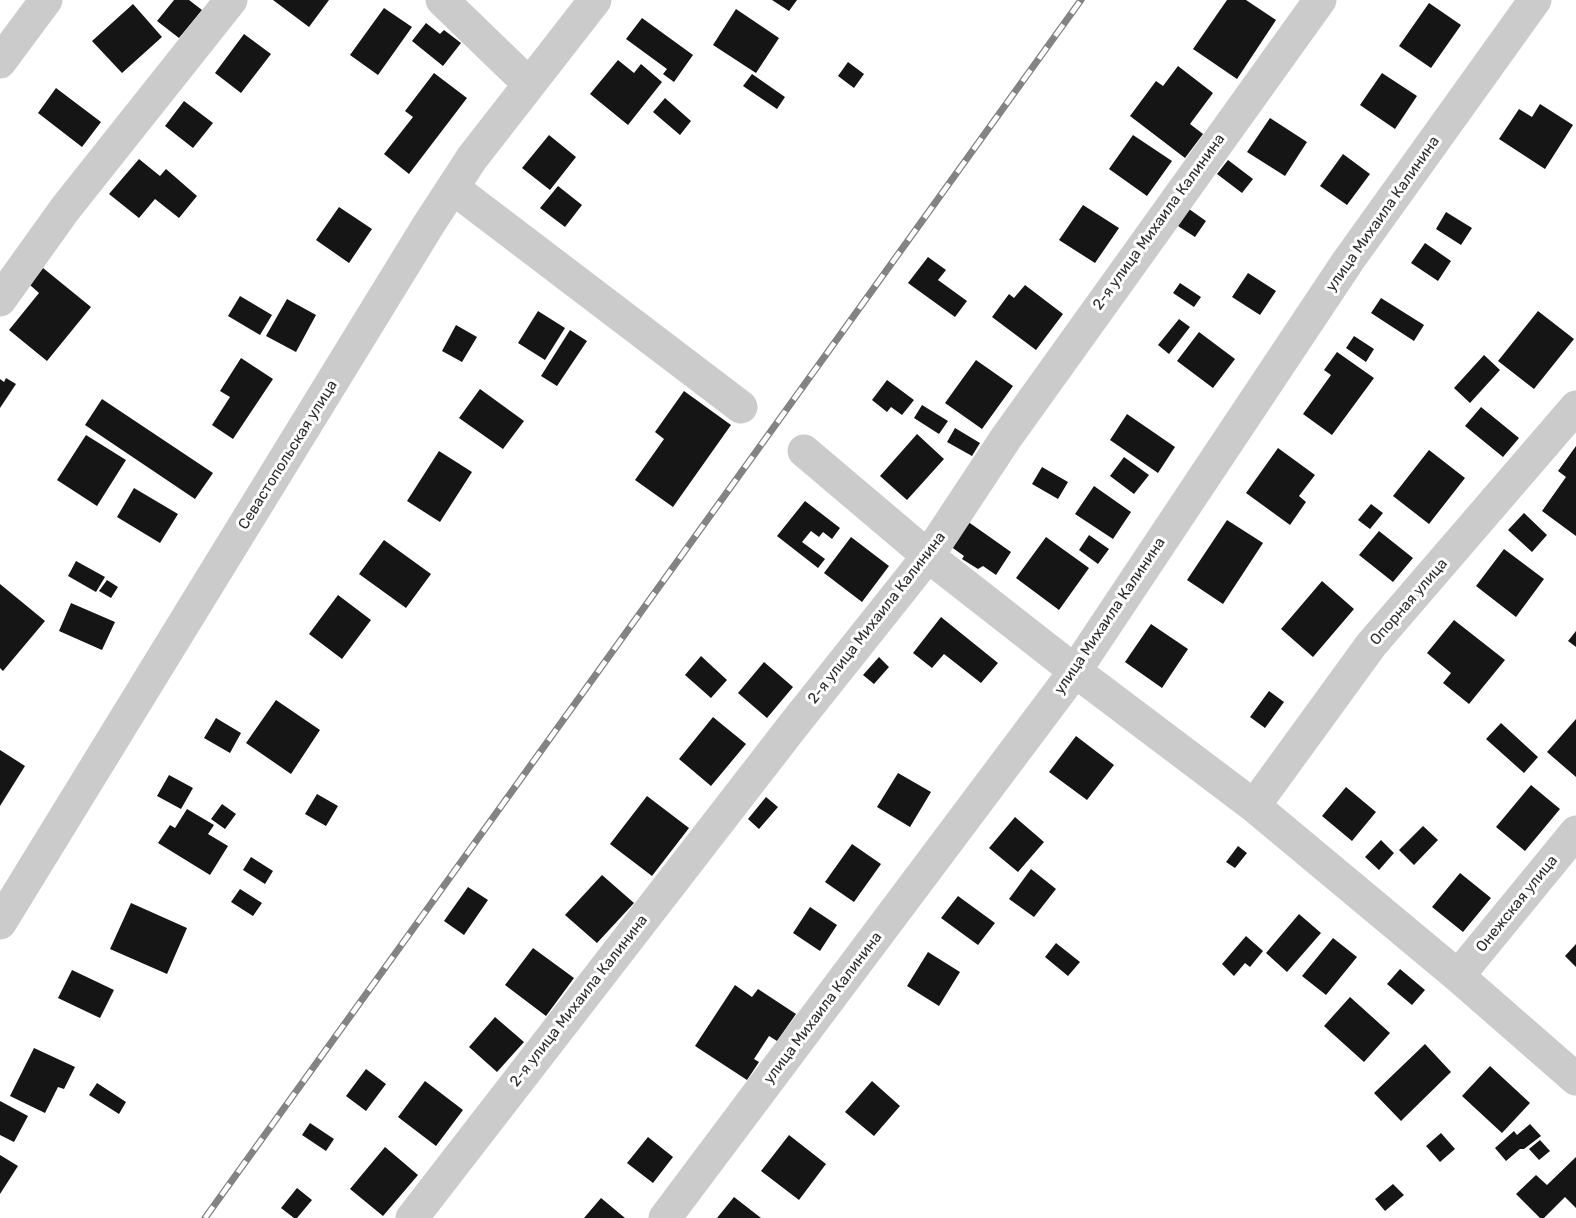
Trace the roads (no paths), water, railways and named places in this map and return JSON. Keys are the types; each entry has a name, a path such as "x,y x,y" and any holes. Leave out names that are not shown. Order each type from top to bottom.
{"street":[{"path":"0,62 46,0"},
{"path":"0,300 65,209 231,0"},
{"path":"442,0 529,84"},
{"name":"Севастопольская улица","path":"0,923 472,158 596,0"},
{"name":"2-я улица Михаила Калинина","path":"412,1218 928,556 1006,438 1320,0"},
{"name":"улица Михаила Калинина","path":"665,1218 1074,671 1348,261 1535,0"},
{"path":"453,188 741,407"},
{"name":"Опорная улица","path":"1254,806 1371,645 1576,407"},
{"path":"804,451 928,556 1074,671 1254,806 1576,1078"},
{"name":"Онежская улица","path":"1458,976 1576,832"}],"railway":[{"path":"205,1218 1081,0"}]}
